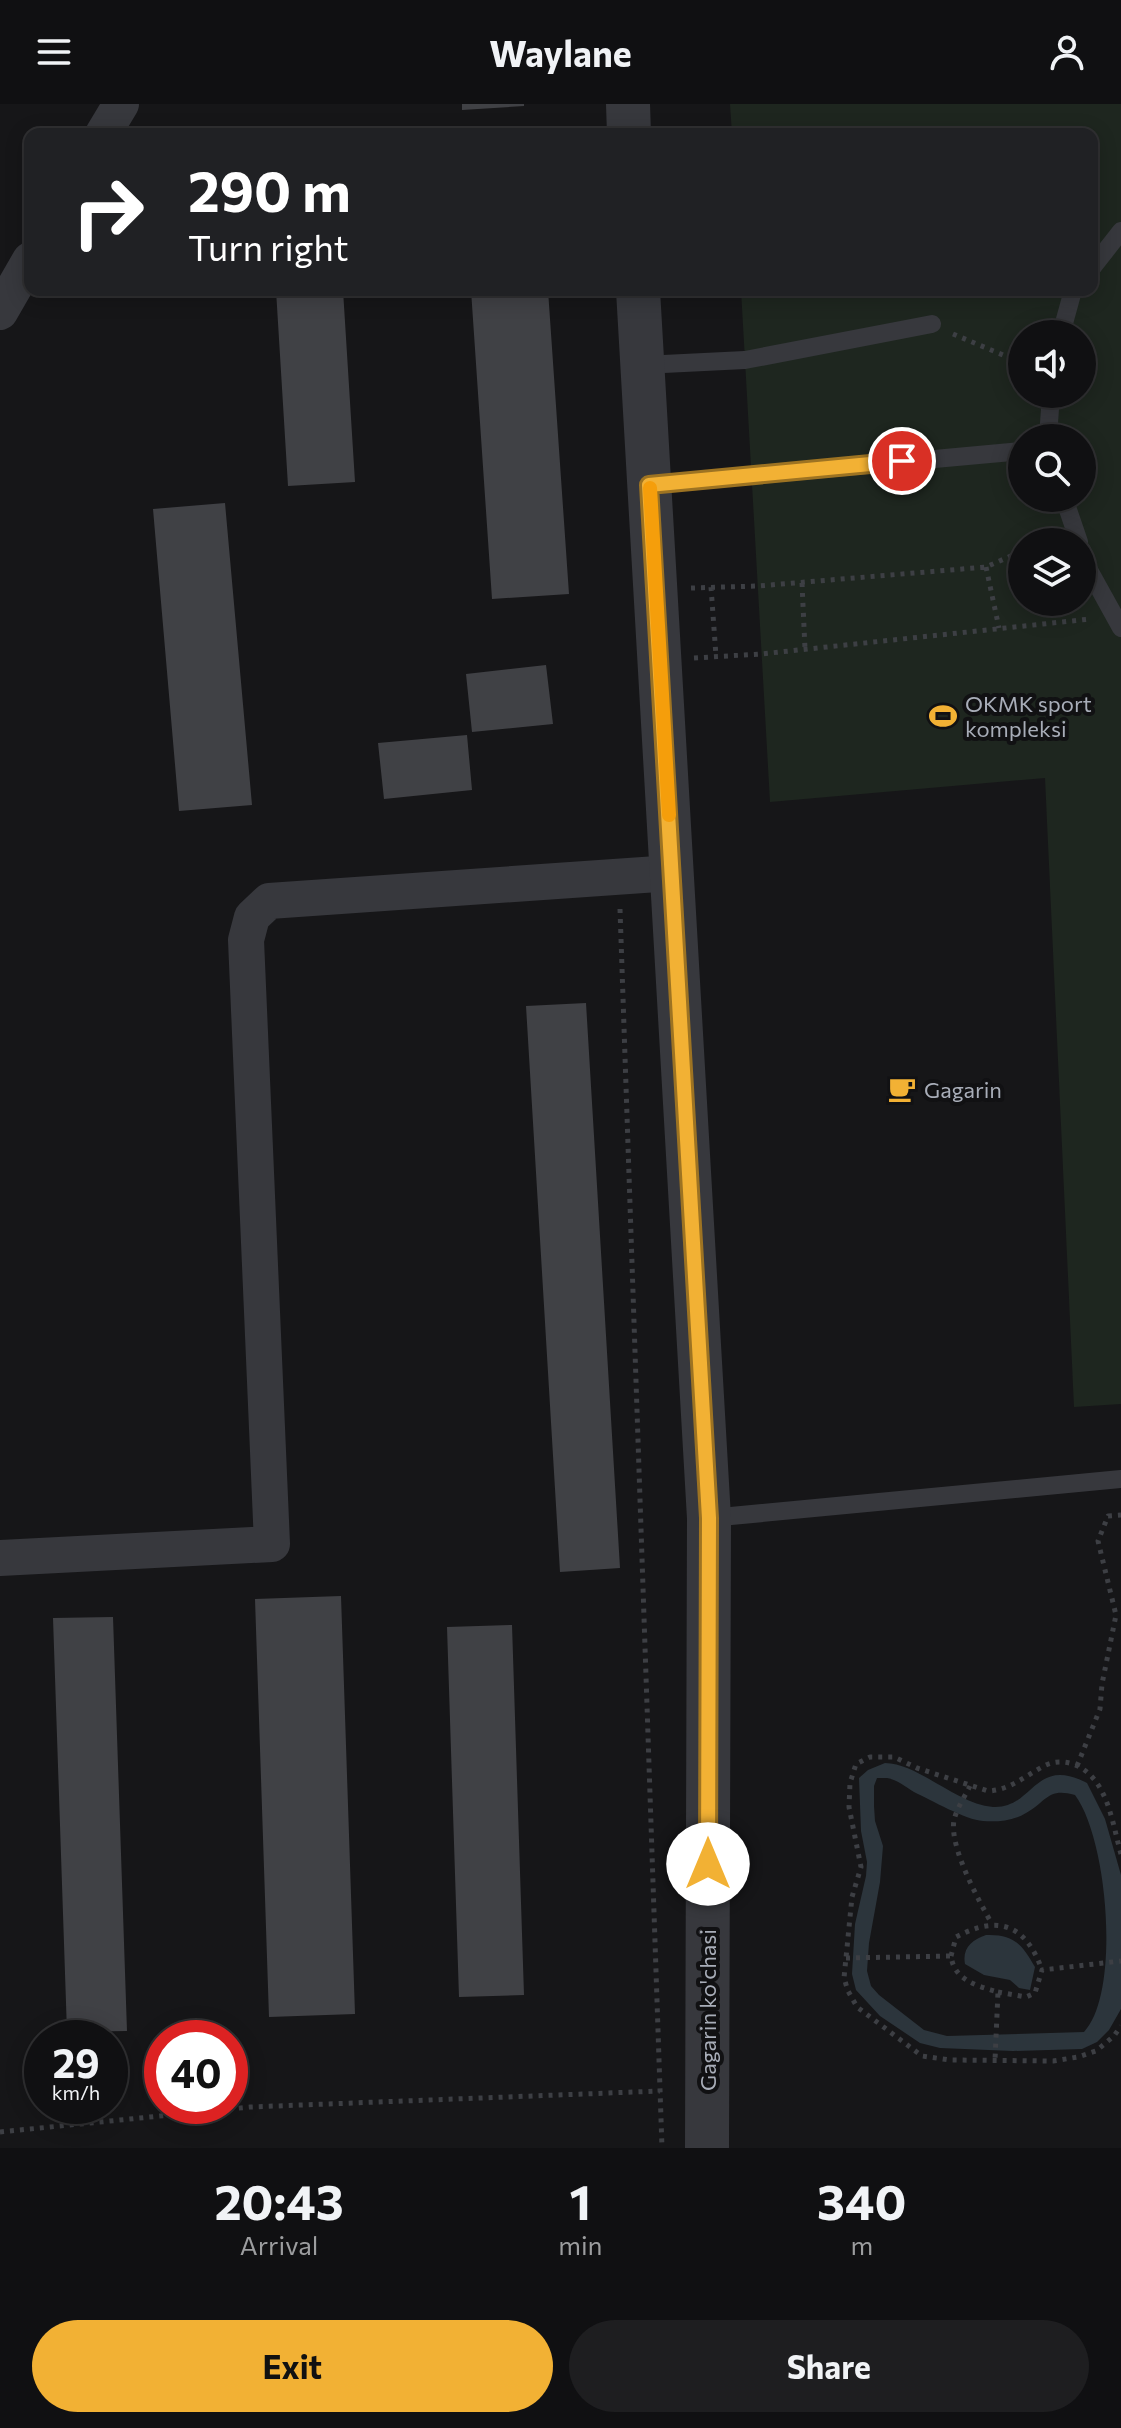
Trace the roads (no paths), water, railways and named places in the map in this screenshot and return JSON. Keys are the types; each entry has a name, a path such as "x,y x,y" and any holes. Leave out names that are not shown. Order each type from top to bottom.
{"street":[{"path":"107,128 121,104"},
{"path":"628,104 629,128"},
{"path":"0,312 24,270"},
{"name":"Gagarin ko'chasi","path":"638,296 709,1518 707,2148"},
{"path":"0,1558 272,1544 246,940 252,917 269,901 672,873"}],"lane":[{"path":"1098,260 1121,231"},
{"path":"1065,320 1071,296"},
{"path":"643,365 745,360 932,324"},
{"path":"649,485 1008,452"},
{"path":"1096,583 1118,622"},
{"path":"709,1518 1121,1479"}],"place":[{"name":"OKMK sport kompleksi","path":"943,716"},
{"name":"Gagarin","path":"902,1089"}]}
